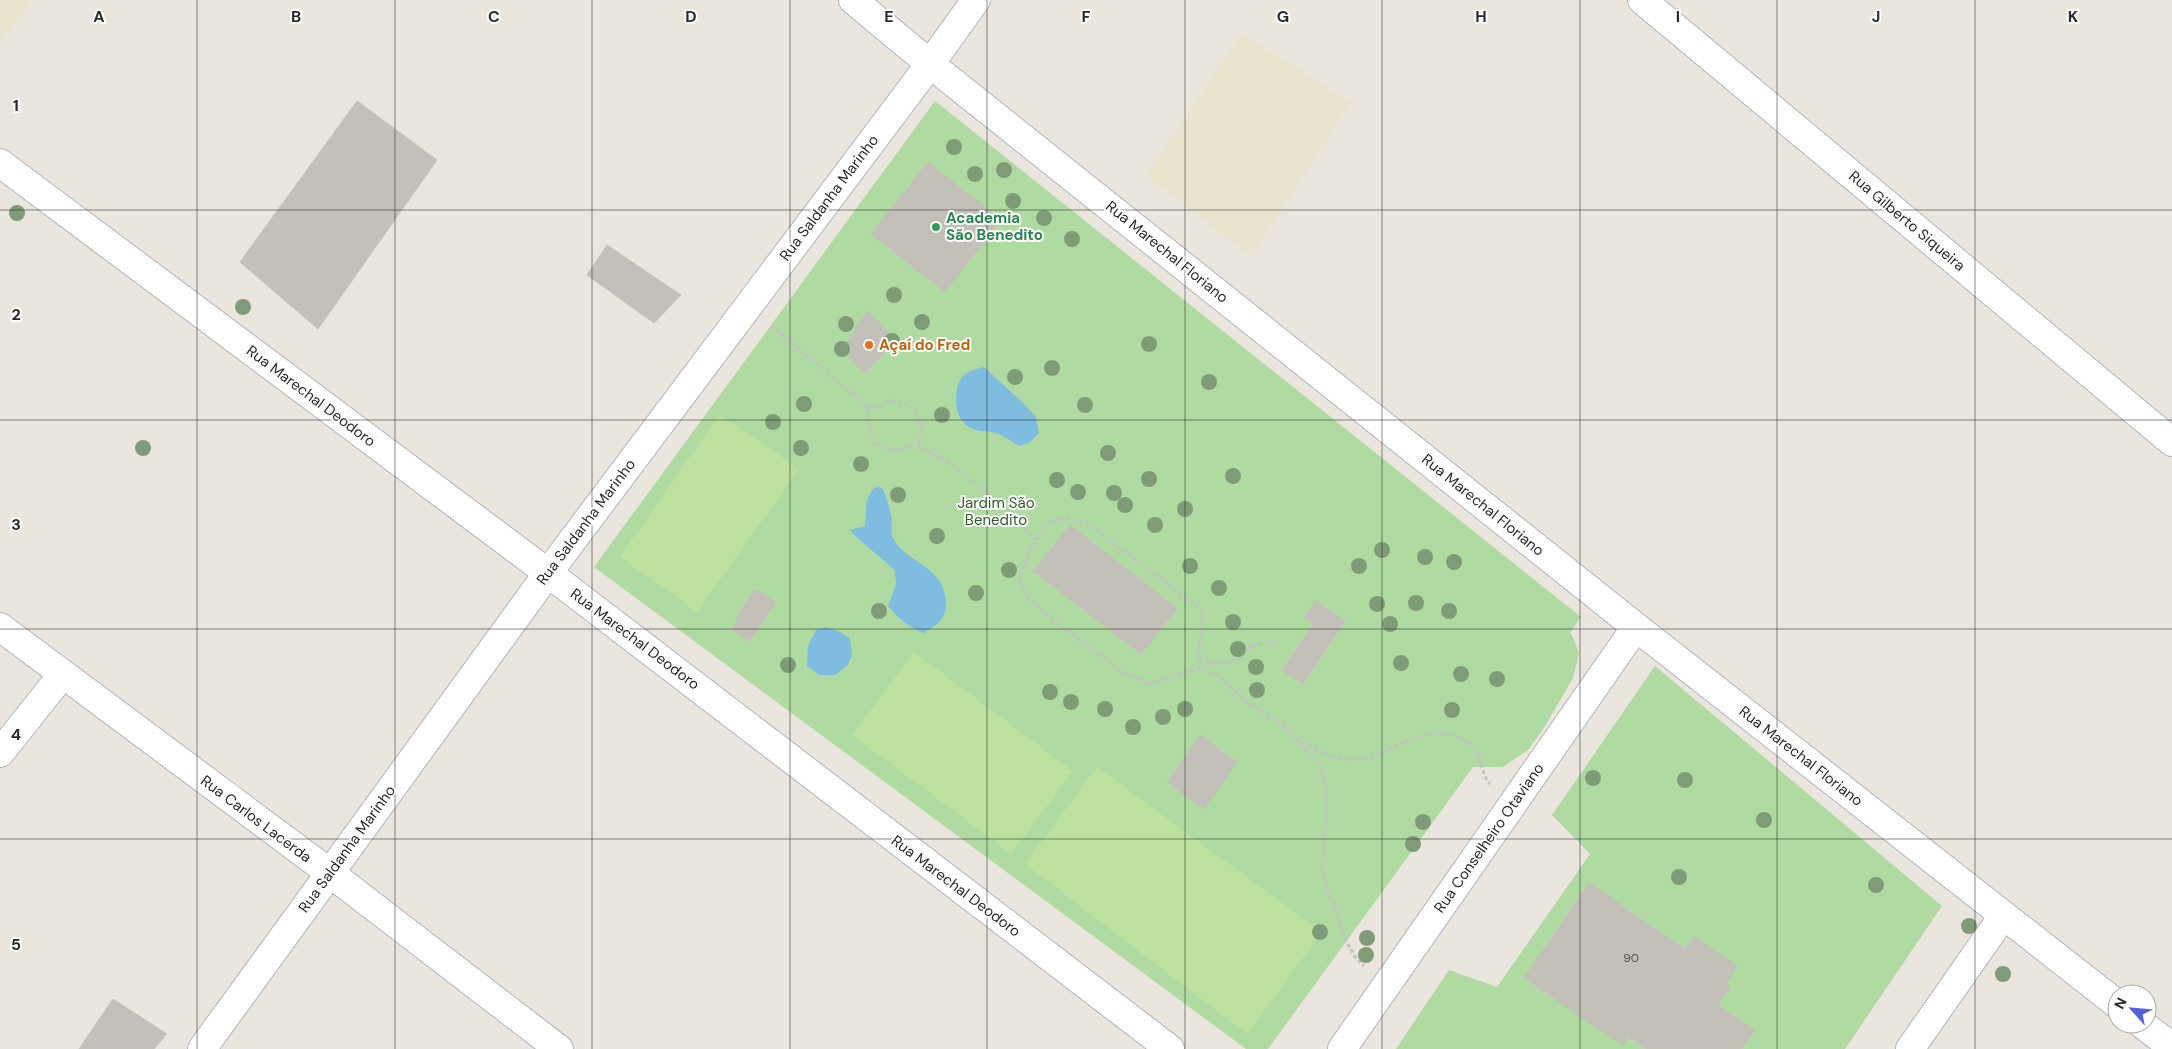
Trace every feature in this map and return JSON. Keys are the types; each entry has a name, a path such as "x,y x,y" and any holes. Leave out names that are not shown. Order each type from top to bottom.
{"street":[{"name":"Rua Marechal Floriano","path":"853,0 930,64 1636,627 2107,996"},
{"name":"Rua Saldanha Marinho","path":"202,1049 548,573 976,0"},
{"name":"Rua Gilberto Siqueira","path":"1642,0 2172,442"},
{"name":"Rua Marechal Deodoro","path":"0,163 548,573 1170,1049"},
{"name":"Rua Carlos Lacerda","path":"0,627 330,873 559,1049"},
{"name":"Rua Conselheiro Otaviano","path":"1342,1049 1636,627"},
{"path":"0,753 62,675"},
{"path":"1910,1049 2003,916"},
{"path":"2155,1034 2172,1047"}],"path":[{"path":"747,306 868,406 868,426 874,442 889,450 918,447 945,459 1011,515 1036,540"},
{"path":"863,403 873,408 892,400 910,405 917,412 922,429 918,447"},
{"path":"1199,668 1203,611 1089,525 1066,518 1049,523 1027,556 1020,580 1028,598 1062,627 1122,672 1149,684 1199,668 1218,675 1246,701 1292,734 1321,752 1334,757 1357,759 1384,752 1406,741 1431,734 1453,735 1473,745 1488,782 1513,802"},
{"path":"1199,660 1216,664 1235,660 1255,645 1277,642"},
{"path":"1292,734 1320,763 1326,785 1327,812 1322,869 1328,894 1336,909 1342,934 1356,958 1385,987"}],"shaded area":[{"path":"0,0 32,0 0,42"},
{"path":"1241,33 1351,102 1251,257 1146,175"}],"green space":[{"name":"Jardim São Benedito","path":"935,101 1581,617 1570,633 1579,653 1573,678 1544,728 1528,750 1503,767 1473,767 1268,1049 1246,1049 594,567"},
{"path":"720,414 799,469 697,612 620,557"},
{"path":"914,652 1073,771 1011,854 852,735"},
{"path":"1655,666 1942,906 1845,1049 1396,1049 1449,970 1497,987 1590,854 1552,815"},
{"path":"1097,767 1322,932 1247,1034 1025,864"}],"water":[{"path":"984,367 1036,417 1039,433 1029,443 1019,446 998,434 989,431 978,431 965,424 958,414 956,395 960,380 966,374"},
{"path":"878,486 883,489 892,518 893,538 906,554 932,572 944,589 946,607 943,617 937,624 923,633 904,622 888,606 896,584 895,571 850,530 865,526 868,499 873,490"},
{"path":"826,627 850,638 852,655 847,666 835,675 819,675 807,666 808,646 816,630"}],"building":[{"path":"357,101 437,160 318,329 240,262"},
{"name":"Academia São Benedito","path":"928,162 1001,220 945,292 871,234"},
{"path":"607,245 681,295 654,323 587,275"},
{"name":"Açaí do Fred","path":"868,311 897,341 864,374 842,349"},
{"path":"1070,525 1177,608 1141,654 1033,571"},
{"path":"754,589 776,602 750,641 732,630 741,610"},
{"path":"1316,601 1345,621 1303,684 1282,671 1313,624 1304,618"},
{"path":"1200,735 1237,762 1204,809 1167,782"},
{"path":"1589,883 1686,950 1694,937 1737,966 1726,983 1731,986 1718,1005 1755,1030 1742,1049 1646,1049 1628,1037 1623,1045 1524,978"},
{"path":"113,999 167,1034 154,1049 79,1049"}],"place":[{"name":"Academia São Benedito","path":"936,227"},
{"name":"Açaí do Fred","path":"869,345"}]}
